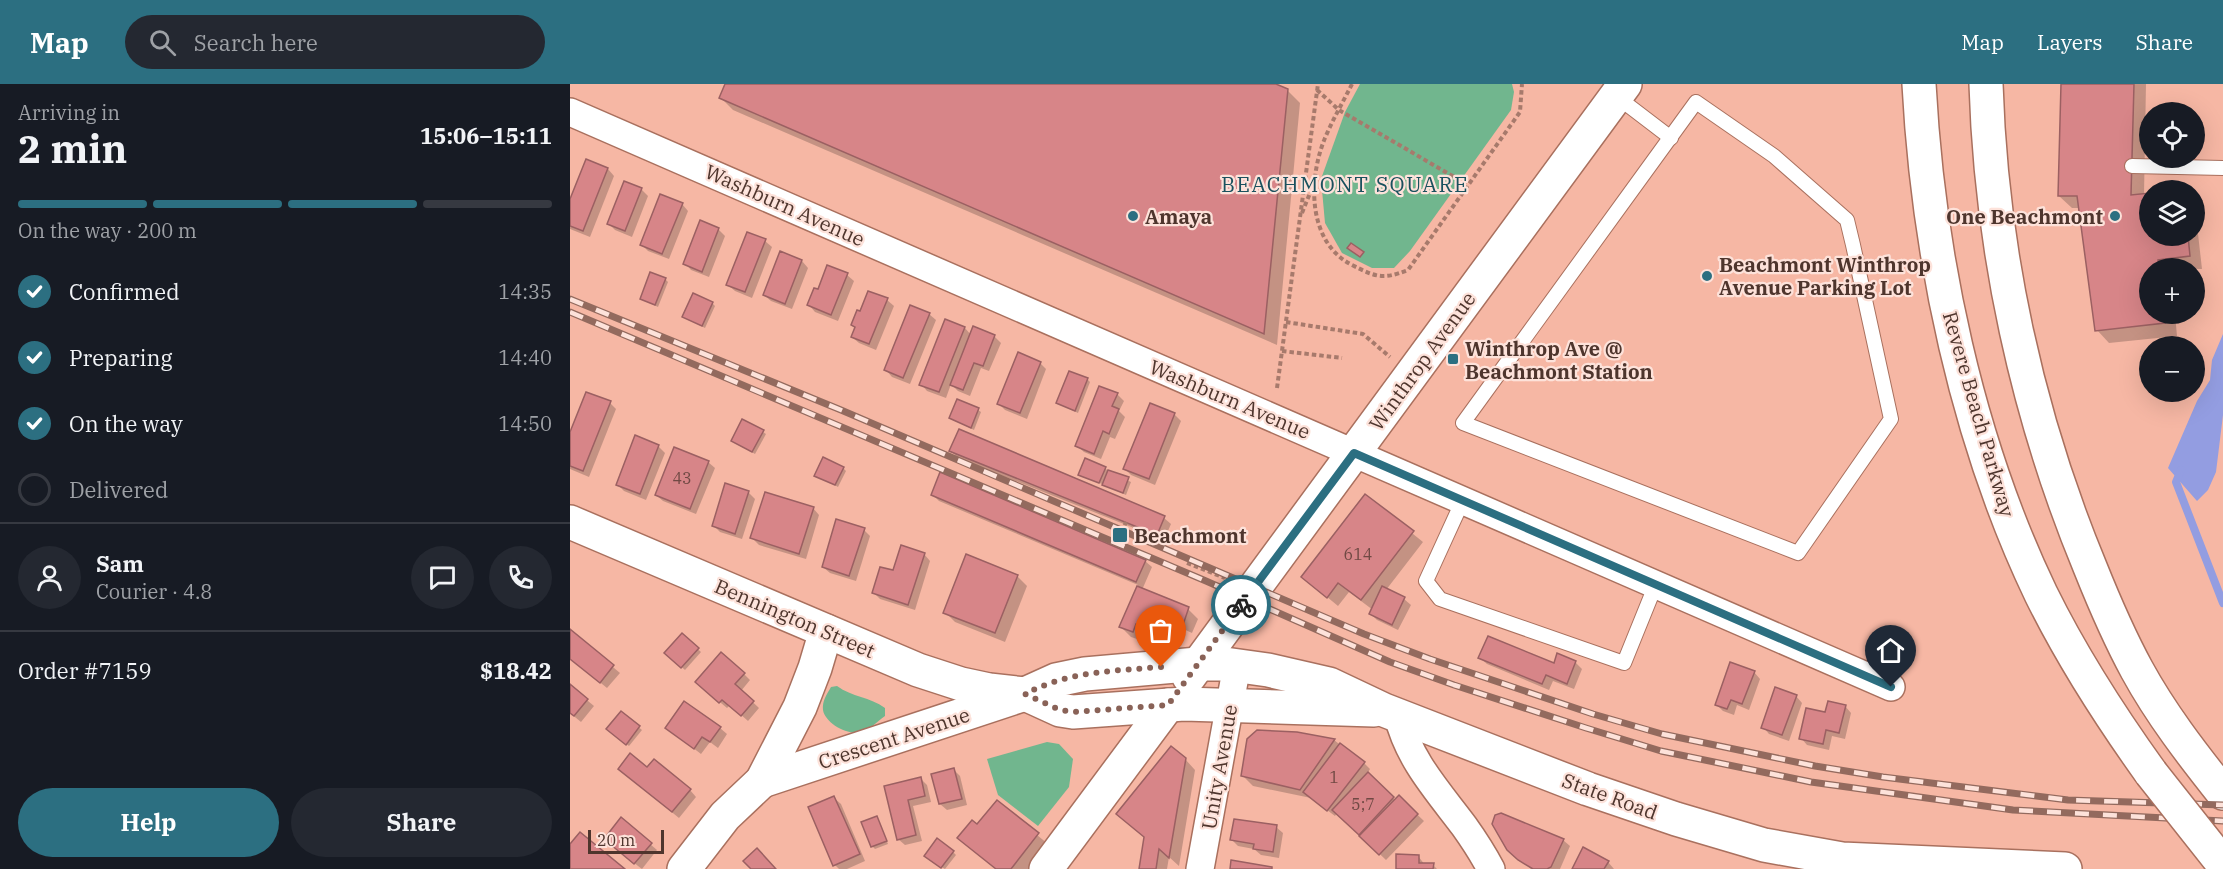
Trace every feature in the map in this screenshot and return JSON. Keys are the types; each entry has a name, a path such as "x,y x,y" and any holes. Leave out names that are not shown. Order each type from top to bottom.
{"main road":[{"name":"Revere Beach Parkway","path":"1919,84 1929,194 1943,285 1970,397 2013,530 2052,615 2105,706 2151,773 2223,864"},
{"path":"1986,84 1994,189 2009,290 2034,402 2057,480 2094,577 2127,650 2149,690 2223,793"},
{"name":"Winthrop Avenue","path":"1046,869 1354,453 1614,88"},
{"name":"Bennington Street","path":"572,526 947,680 989,690 1025,694 1060,710 1073,712 1168,705"},
{"name":"Crescent Avenue","path":"684,869 725,816 762,781 800,707 826,631"},
{"path":"1025,694 1070,676 1198,664"},
{"name":"State Road","path":"1198,664 1237,665 1322,682 1391,713 1577,785 1676,819 1851,866 2065,869"},
{"name":"Crescent Avenue","path":"762,781 1025,694"},
{"name":"State Road","path":"1168,705 1231,705 1391,713"}],"street":[{"name":"Washburn Avenue","path":"570,112 1891,687"},
{"name":"Unity Avenue","path":"1200,869 1237,665"},
{"path":"1391,713 1425,777 1463,826 1491,869"}],"lane":[{"path":"1614,88 1671,138"},
{"path":"1696,102 1774,156 1847,220 1891,419 1798,553 1463,423 1671,138 1696,102"},
{"path":"2132,166 2223,168"},
{"path":"1463,501 1426,581 1440,599 1624,663 1656,584"}],"path":[{"path":"1277,388 1318,84"},
{"path":"1300,219 1314,183 1325,139 1352,84"},
{"path":"1314,183 1318,225 1325,243 1340,259 1372,275 1390,276 1408,270 1520,112 1522,84"},
{"path":"1317,90 1339,110 1468,185"},
{"path":"1286,322 1363,334 1393,360"},
{"path":"1282,351 1342,357"},
{"path":"1116,546 1126,522"},
{"path":"1187,563 1226,578"}],"green space":[{"path":"1360,84 1512,84 1514,92 1511,110 1410,251 1394,268 1372,268 1342,253 1325,223 1321,179 1345,112"},
{"path":"837,686 879,704 885,708 885,716 870,727 856,733 832,724 825,715 823,707 831,687"},
{"path":"1047,742 1059,744 1073,759 1069,787 1038,826 998,795 987,759"}],"water":[{"path":"2223,334 2223,415 2216,472 2208,490 2197,501 2168,468 2197,402 2205,402 2205,388 2210,380 2212,360"}],"building":[{"name":"Amaya","path":"725,84 1276,84 1288,89 1264,334 719,98"},
{"name":"One Beachmont","path":"2061,84 2134,84 2131,195 2139,194 2139,246 2189,246 2190,256 2139,258 2139,324 2156,324 2095,331 2077,196 2058,196"},
{"path":"586,159 608,168 583,231 570,226 570,199"},
{"path":"624,181 642,188 625,231 607,224"},
{"path":"660,194 683,203 662,254 640,245"},
{"path":"700,220 719,228 702,272 683,264"},
{"path":"747,232 766,239 745,292 726,285"},
{"path":"1351,243 1364,252 1360,257 1347,248"},
{"path":"780,251 802,260 785,304 763,295"},
{"path":"827,265 848,273 831,315 807,305 814,288 818,289"},
{"path":"650,272 666,278 655,305 640,299"},
{"path":"868,291 888,298 869,344 851,337 855,327 851,325"},
{"path":"693,293 713,302 702,326 682,317"},
{"path":"910,305 930,313 903,378 884,370"},
{"path":"945,319 965,327 939,392 919,385"},
{"path":"973,326 995,335 983,366 974,363 963,390 950,385"},
{"path":"1018,352 1041,362 1020,413 997,404"},
{"path":"1069,371 1088,378 1075,411 1056,403"},
{"path":"1099,386 1118,393 1112,406 1119,409 1109,434 1103,431 1094,454 1075,446"},
{"path":"586,392 611,401 583,471 570,466 570,432"},
{"path":"957,399 979,408 971,428 949,418"},
{"path":"1150,403 1175,413 1149,479 1123,469"},
{"path":"742,419 764,430 752,452 731,441"},
{"path":"959,429 1165,516 1157,535 949,451"},
{"path":"635,435 659,445 640,494 616,485"},
{"path":"674,447 709,461 690,509 655,495"},
{"path":"823,457 844,467 835,485 814,476"},
{"path":"1085,458 1106,467 1099,483 1078,475"},
{"path":"1108,470 1129,477 1123,493 1102,485"},
{"path":"940,472 1146,560 1136,582 931,495"},
{"path":"725,483 749,491 735,534 712,526"},
{"path":"765,492 814,507 799,554 750,538"},
{"path":"1365,494 1414,531 1361,600 1338,583 1327,598 1301,577"},
{"path":"836,519 865,528 849,576 822,567"},
{"path":"901,545 925,553 908,605 872,593 880,567 893,570"},
{"path":"966,554 1018,575 995,633 943,613"},
{"path":"1137,586 1189,607 1183,625 1169,619 1164,629 1151,624 1149,629 1136,624 1133,632 1119,627"},
{"path":"1382,586 1405,597 1392,625 1369,614"},
{"path":"570,629 614,665 600,683 570,659"},
{"path":"682,633 699,648 681,668 664,653"},
{"path":"1488,636 1554,663 1557,653 1576,661 1567,684 1546,675 1542,684 1478,658"},
{"path":"721,652 745,673 735,684 754,701 741,716 722,700 719,703 695,682"},
{"path":"1730,662 1755,671 1742,704 1731,700 1727,709 1715,705"},
{"path":"570,684 588,699 574,716 570,713"},
{"path":"1775,687 1797,695 1782,735 1761,728"},
{"path":"684,701 721,727 710,742 702,737 694,749 665,728"},
{"path":"1828,701 1846,705 1839,733 1826,730 1823,744 1799,739 1806,708 1825,712"},
{"path":"621,711 640,726 626,745 606,729"},
{"path":"1257,730 1297,732 1335,739 1300,790 1241,776 1247,739"},
{"path":"1340,743 1365,762 1327,811 1303,792"},
{"path":"1171,746 1186,758 1169,858 1159,849 1156,869 1139,869 1144,837 1116,814"},
{"path":"630,753 647,767 654,759 691,789 672,812 618,769"},
{"path":"954,768 962,799 939,804 931,774"},
{"path":"1368,772 1394,797 1359,835 1332,810"},
{"path":"921,777 925,796 908,800 916,835 897,840 884,786"},
{"path":"1399,795 1418,814 1379,855 1359,836"},
{"path":"834,796 860,854 833,866 808,807"},
{"path":"997,800 1039,833 1011,869 996,869 957,838 972,820 977,824"},
{"path":"1501,813 1564,839 1551,867 1533,869 1507,850 1492,824 1495,815"},
{"path":"877,816 887,841 871,847 861,822"},
{"path":"621,817 652,843 634,864 604,839"},
{"path":"1234,819 1277,825 1273,852 1253,849 1254,844 1230,840"},
{"path":"580,832 625,869 570,869 570,844"},
{"path":"937,838 954,851 941,868 924,856"},
{"path":"1583,847 1609,861 1604,869 1572,869"},
{"path":"757,848 776,869 751,869 743,861"},
{"path":"1396,854 1419,855 1419,863 1434,863 1433,869 1396,869"},
{"path":"1231,860 1272,867 1272,869 1230,869"}],"waterway":[{"path":"2181,470 2176,482 2223,603"}],"railway":[{"path":"570,299 841,410 1364,634 1430,659 1593,714 1662,734 1815,766 1883,777 2068,800 2223,805"},
{"path":"570,312 1206,581 1390,662 1586,728 1661,751 1811,782 2013,810 2223,821"}],"way so far":[{"path":"1161,667 1070,676 1025,694 1060,710 1073,712 1168,705 1241,605"}],"place":[{"name":"Amaya","path":"1133,216"},
{"name":"One Beachmont","path":"2115,216"},
{"name":"Beachmont Winthrop Avenue Parking Lot","path":"1707,276"},
{"name":"Winthrop Ave @ Beachmont Station","path":"1453,359"},
{"name":"Beachmont","path":"1120,535"}],"district":[{"name":"BEACHMONT SQUARE","path":"1345,184"}],"route":[{"path":"1241,605 1354,453 1891,687"}]}
